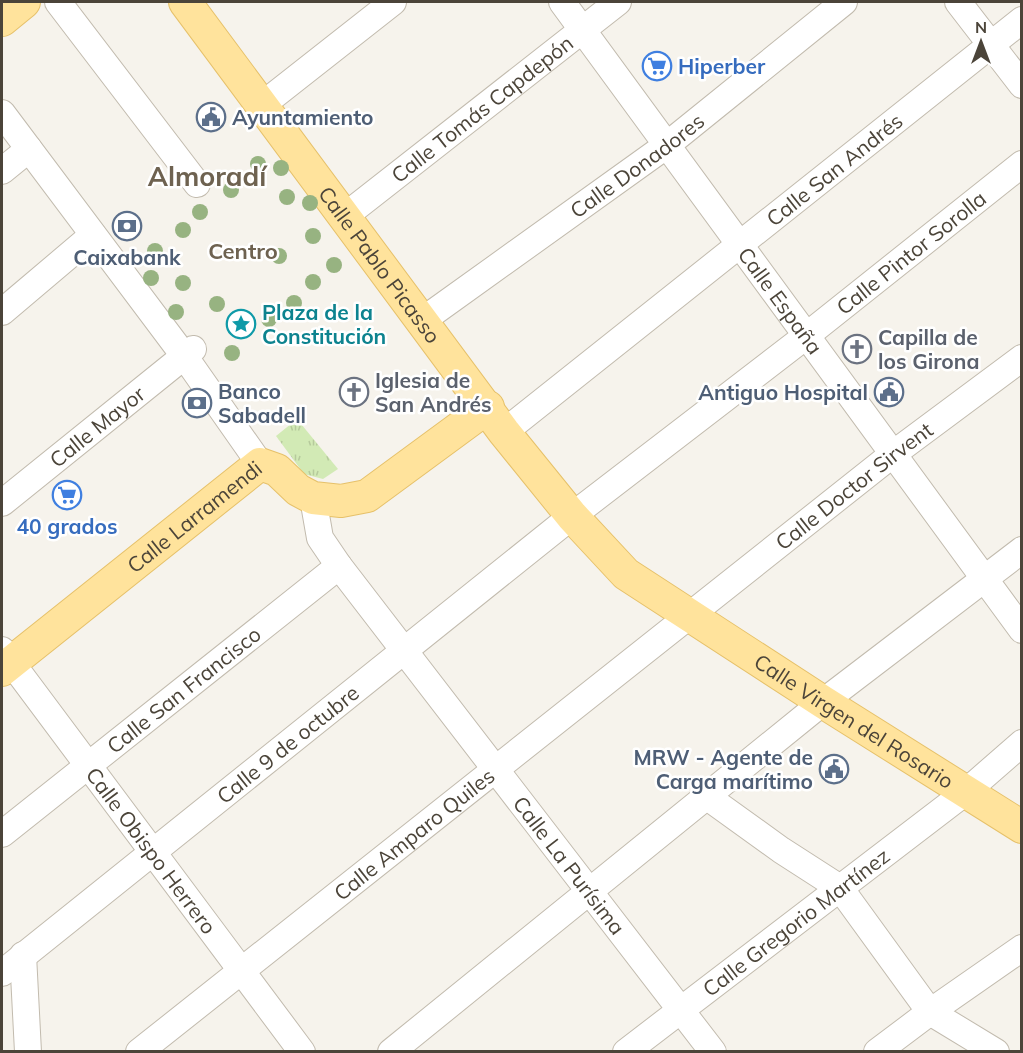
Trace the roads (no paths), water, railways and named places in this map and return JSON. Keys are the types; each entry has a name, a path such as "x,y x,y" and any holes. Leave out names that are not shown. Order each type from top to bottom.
{"main road":[{"path":"2,20 24,2"},
{"name":"Calle Pablo Picasso","path":"188,2 496,419 572,516 627,574 689,615"},
{"name":"Calle Larramendi","path":"4,661 260,464 277,470 298,490 313,498 341,501 367,496 496,419"},
{"name":"Calle Virgen del Rosario","path":"689,615 1022,827"}],"street":[{"path":"58,2 197,184"},
{"path":"262,105 393,2"},
{"name":"Calle España","path":"562,2 1022,630"},
{"name":"Calle Tomás Capdepón","path":"345,216 618,2"},
{"name":"Calle Donadores","path":"423,320 667,145 844,2"},
{"path":"958,2 1022,85"},
{"name":"Calle San Andrés","path":"496,419 740,244 1022,20"},
{"path":"2,113 98,242 189,353 260,464"},
{"path":"2,171 29,149"},
{"name":"Calle Pintor Sorolla","path":"572,516 806,336 1022,164"},
{"path":"2,312 98,242"},
{"name":"Calle Mayor","path":"2,503 189,353"},
{"name":"Calle Doctor Sirvent","path":"689,615 893,454 1022,358"},
{"name":"Calle La Purísima","path":"313,498 320,538 339,566 713,1052"},
{"name":"Calle 9 de octubre","path":"2,973 572,516"},
{"path":"391,1052 823,702 1022,550"},
{"name":"Calle San Francisco","path":"2,834 339,566"},
{"name":"Calle Amparo Quiles","path":"139,1052 689,615"},
{"name":"Calle Obispo Herrero","path":"4,661 89,765 302,1052"},
{"name":"Calle Gregorio Martínez","path":"626,1052 967,790 1022,743"},
{"path":"706,796 781,850 840,888 930,1012 996,1052"},
{"path":"877,1052 1022,948"},
{"path":"23,955 28,1052"}],"place":[{"name":"Hiperber","path":"657,66"},
{"name":"Ayuntamiento","path":"211,117"},
{"name":"Caixabank","path":"127,226"},
{"name":"Plaza de la Constitución","path":"241,324"},
{"name":"Capilla de los Girona","path":"857,349"},
{"name":"Iglesia de San Andrés","path":"354,392"},
{"name":"Antiguo Hospital","path":"889,392"},
{"name":"Banco Sabadell","path":"197,403"},
{"name":"40 grados","path":"67,495"},
{"name":"MRW - Agente de Carga marítimo","path":"834,769"}],"district":[{"name":"Almoradí","path":"207,176"},
{"name":"Centro","path":"243,251"}]}
